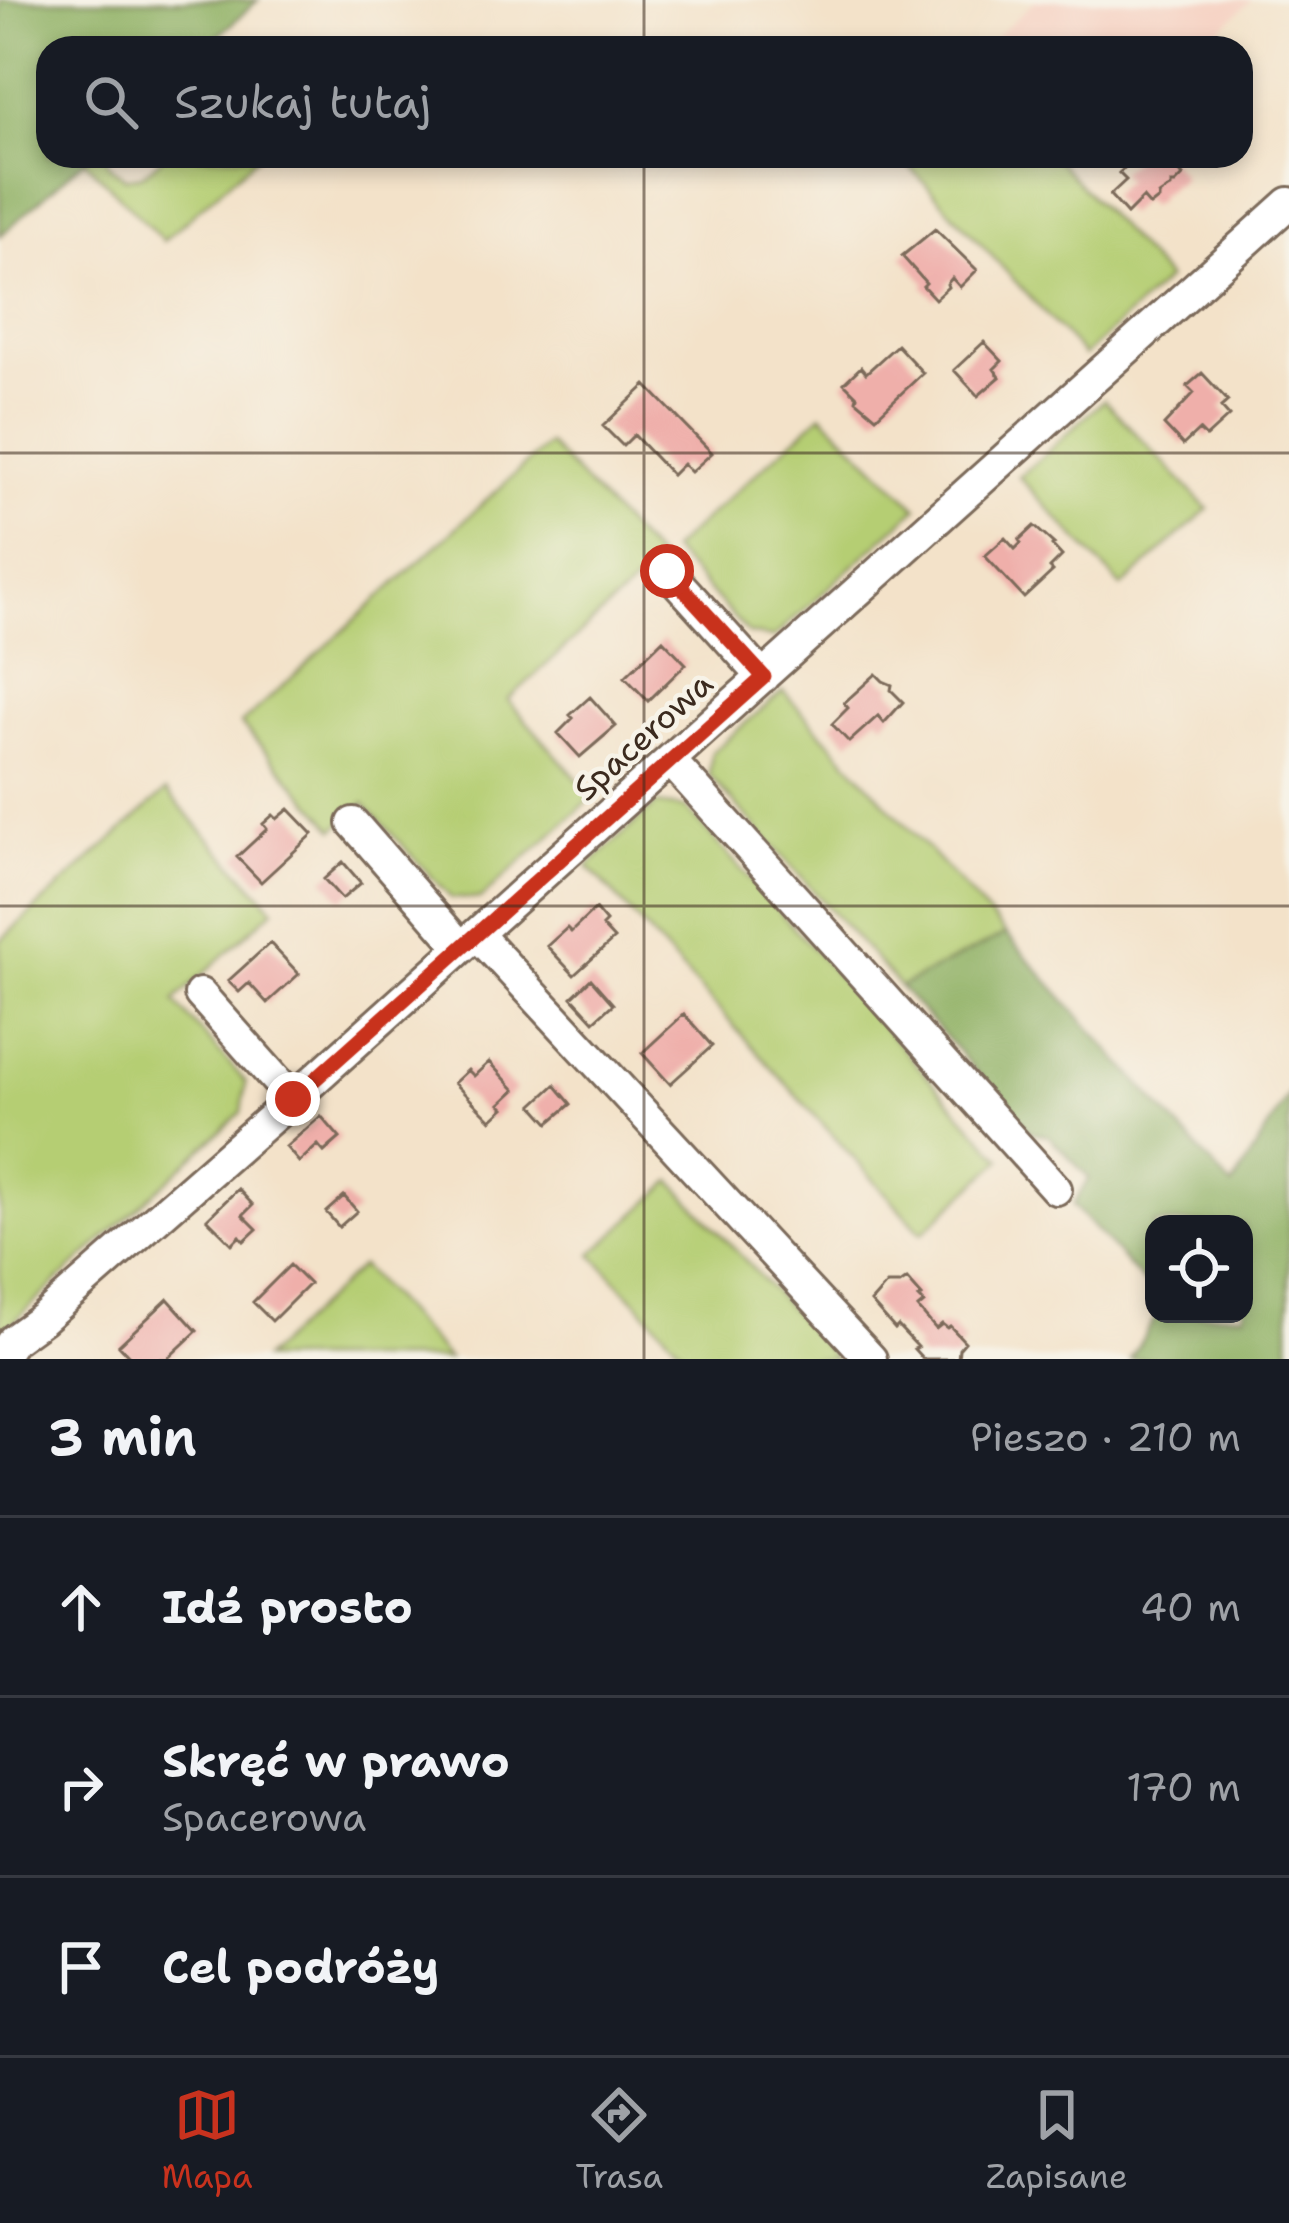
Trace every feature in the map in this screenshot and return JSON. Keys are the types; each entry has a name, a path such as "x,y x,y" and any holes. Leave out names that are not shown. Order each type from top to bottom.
{"street":[{"name":"Spacerowa","path":"0,1359 13,1340 293,1099 1289,203"},
{"path":"667,571 764,677"},
{"path":"670,760 1056,1189"},
{"path":"353,823 871,1359"},
{"path":"200,994 293,1099"}],"shaded area":[{"path":"1036,0 1252,0 1213,36 996,36"}],"green space":[{"path":"0,0 258,0 218,36 36,36 36,168 76,168 0,236"},
{"path":"92,168 113,168 125,178 150,168 245,168 163,241"},
{"path":"911,168 1064,168 1167,279 1084,356"},
{"path":"1104,400 1208,509 1122,587 1019,477"},
{"path":"822,414 917,508 773,638 749,634 671,550"},
{"path":"548,444 659,561 508,700 593,797 480,899 451,898 364,803 335,829 241,724"},
{"path":"783,691 1006,934 900,987 709,775 712,752"},
{"path":"166,791 274,909 174,1001 246,1082 242,1112 0,1334 0,941"},
{"path":"656,804 686,808 1002,1159 922,1233 588,866"},
{"path":"1006,934 1232,1187 1289,1094 1289,1359 1130,1359 1152,1323 1253,1323 1253,1215 1145,1215 1145,1284 1073,1205 1089,1178 1049,1136 1031,1132 900,987"},
{"path":"672,1181 836,1359 690,1359 592,1254"},
{"path":"361,1266 448,1359 263,1359"}],"building":[{"path":"1125,168 1176,168 1183,176 1150,206 1143,198 1127,214 1110,195 1126,180 1119,173"},
{"path":"935,229 977,270 960,287 952,278 935,299 902,256"},
{"path":"984,342 1002,361 994,369 1000,377 978,396 954,370"},
{"path":"897,345 923,373 876,417 844,383 861,367 866,373"},
{"path":"1202,373 1228,401 1221,407 1229,416 1206,437 1199,430 1183,445 1164,425 1194,393 1187,386"},
{"path":"646,385 712,453 691,472 683,464 672,475 634,435 623,446 603,426"},
{"path":"1034,526 1062,556 1024,598 985,556 1005,538 1015,549"},
{"path":"663,640 686,664 648,701 625,677"},
{"path":"876,674 892,685 903,702 884,723 878,716 849,742 832,724 848,708 844,703"},
{"path":"590,697 616,726 580,757 558,733"},
{"path":"289,809 313,834 261,882 237,857 267,829 263,824"},
{"path":"343,862 361,883 342,899 324,879"},
{"path":"595,909 614,939 574,975 547,946"},
{"path":"270,943 299,974 267,1003 249,983 239,992 228,981"},
{"path":"591,979 613,1004 594,1021 572,997"},
{"path":"684,1014 712,1046 670,1084 642,1053"},
{"path":"489,1062 515,1090 491,1120 454,1083 468,1070 474,1076"},
{"path":"555,1085 571,1104 549,1123 533,1105"},
{"path":"321,1116 340,1138 324,1152 318,1145 299,1162 286,1147"},
{"path":"238,1189 253,1205 243,1215 257,1229 244,1241 240,1236 232,1244 207,1219"},
{"path":"344,1196 357,1211 339,1227 326,1212"},
{"path":"290,1265 309,1284 272,1321 253,1302"},
{"path":"907,1279 922,1296 924,1303 918,1308 936,1329 942,1324 950,1326 965,1342 958,1359 923,1359 914,1349 918,1347 871,1302 887,1284"},
{"path":"168,1299 197,1331 167,1359 132,1359 119,1345"}],"route":[{"path":"293,1099 764,677 667,571"}]}
